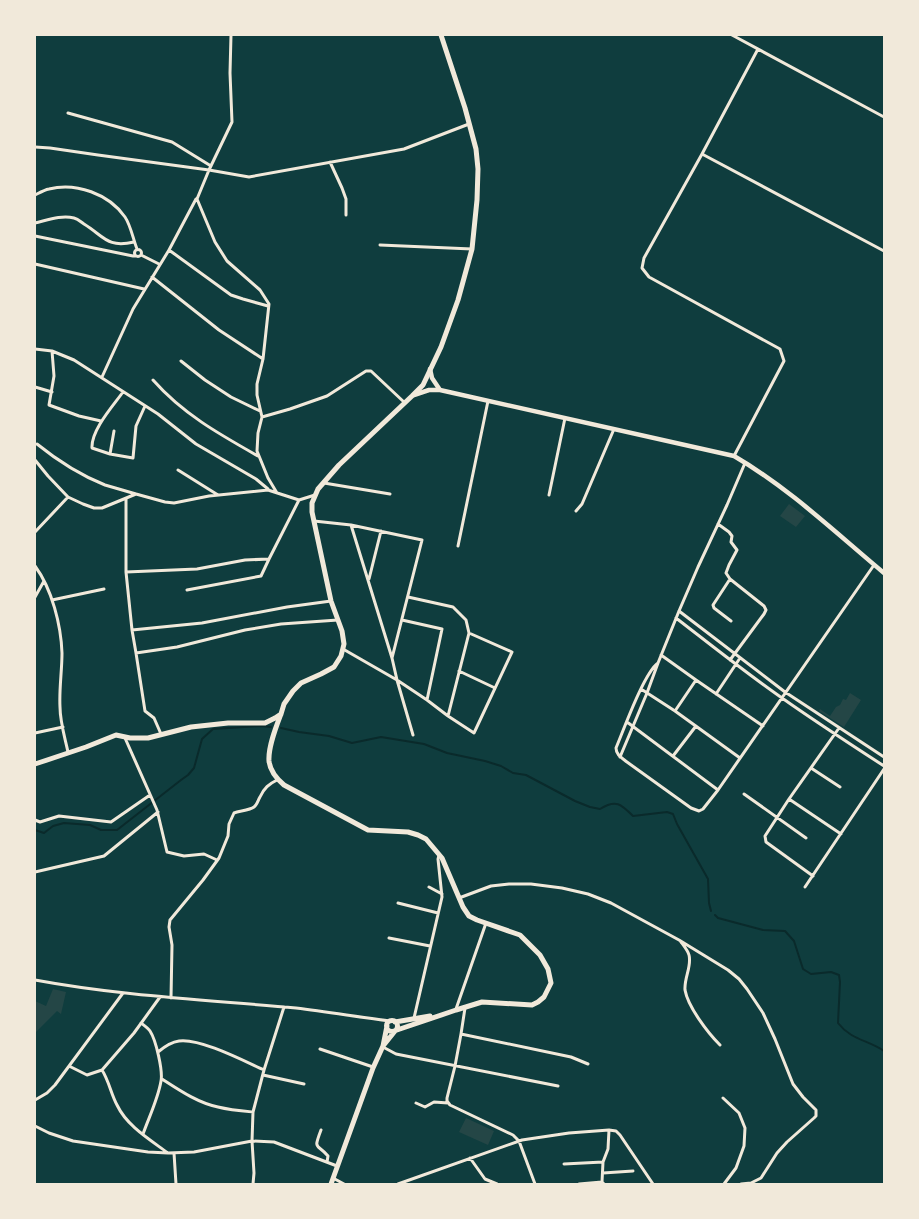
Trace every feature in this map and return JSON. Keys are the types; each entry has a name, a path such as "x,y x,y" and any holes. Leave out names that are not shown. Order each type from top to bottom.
{"main road":[{"path":"391,1023 388,1029 390,1032 482,1002 532,1005 544,997 551,983 548,969 544,962 520,935 469,916 463,907 448,870 439,854 426,839 408,832 368,830 284,785 271,770 269,762 273,738 284,704 301,683 334,667 341,656 344,644 342,631 332,601 312,512 312,502 318,489 339,465 423,385 441,347 458,300 472,249 477,200 478,169 476,149 442,35"},
{"path":"35,764 116,735 130,738 148,738 191,727 228,723 265,723 281,714"},
{"path":"391,1023 440,1015"},
{"path":"383,1046 396,1031 398,1025 391,1023"},
{"path":"331,1184 391,1023"}],"street":[{"path":"102,377 133,309 197,199 232,122 230,35"},
{"path":"732,35 884,116"},
{"path":"734,456 784,361 780,349 649,277 642,268 644,258 758,50"},
{"path":"68,113 172,142 210,168"},
{"path":"35,147 210,168 249,177 404,149 469,124"},
{"path":"702,154 884,251"},
{"path":"330,162 346,199 346,215"},
{"path":"35,195 47,189 64,186 96,193 114,205 126,218 134,242 137,249 141,251 141,255"},
{"path":"197,199 215,242 227,260 260,290 269,304 263,359 257,384 257,395 262,417 258,433 257,452 268,478 278,493"},
{"path":"35,223 58,217 74,218 106,241 114,244 134,242"},
{"path":"35,236 138,257 141,255 159,264"},
{"path":"380,245 472,249"},
{"path":"135,256 134,251 137,249"},
{"path":"169,250 231,294 268,306"},
{"path":"35,264 144,289"},
{"path":"152,276 219,330 263,359"},
{"path":"35,349 52,351 74,360 158,414 196,444 256,479 268,490"},
{"path":"52,351 54,376 49,405 102,422"},
{"path":"182,361 205,380 231,397 261,411"},
{"path":"430,369 432,378 440,390"},
{"path":"262,417 327,396 366,370 371,371 405,403"},
{"path":"152,380 190,414 217,433 259,456"},
{"path":"35,387 52,392"},
{"path":"413,396 429,390 440,390 734,456 753,467 806,507 884,573"},
{"path":"123,392 93,437 92,448 110,454 133,458 136,426 145,406"},
{"path":"458,546 488,400"},
{"path":"549,495 565,418"},
{"path":"576,511 582,504 614,428"},
{"path":"110,454 114,431"},
{"path":"37,444 65,465 88,477 106,485 165,502 174,503 268,490 299,500 316,495"},
{"path":"35,460 68,497 82,504 94,508 102,508 136,494"},
{"path":"620,757 648,693 679,610 745,462"},
{"path":"178,470 218,496"},
{"path":"324,483 390,494"},
{"path":"35,532 68,497"},
{"path":"126,499 126,572 132,630 145,711 154,718 161,735"},
{"path":"187,590 261,576 299,500"},
{"path":"314,521 351,525 422,540 392,658"},
{"path":"718,524 732,536 731,542 737,550 726,573 730,579 764,606 766,610 730,660"},
{"path":"351,525 369,580 413,735"},
{"path":"369,580 381,531"},
{"path":"126,572 197,569 245,560 269,559"},
{"path":"658,663 654,666 641,689 616,751 620,757 699,811 703,809 718,790 874,565"},
{"path":"35,566 52,600 60,636 62,651 60,708 68,753"},
{"path":"730,579 713,605 714,608 731,621"},
{"path":"35,597 44,581"},
{"path":"52,600 104,588"},
{"path":"408,597 453,607 466,620 469,633 448,716"},
{"path":"132,630 202,623 286,607 332,601"},
{"path":"679,610 785,692 884,757"},
{"path":"676,618 781,698 884,768 805,887"},
{"path":"136,653 177,647 236,632 281,624 338,620"},
{"path":"402,620 442,630 427,700"},
{"path":"343,648 397,680 474,733 512,652 469,633"},
{"path":"661,655 762,726"},
{"path":"716,694 740,658"},
{"path":"458,671 495,688"},
{"path":"674,711 696,680"},
{"path":"641,689 740,758"},
{"path":"627,722 718,790"},
{"path":"673,756 696,726"},
{"path":"35,733 63,727"},
{"path":"813,876 766,842 765,836 776,817 839,728"},
{"path":"125,736 158,812 167,852 184,856 204,854 218,860"},
{"path":"811,768 840,787"},
{"path":"170,998 172,944 169,927 170,920 218,860 226,844 229,824 234,813 255,807 268,785 278,780"},
{"path":"744,794 806,838"},
{"path":"35,820 40,822 59,816 111,822 150,795"},
{"path":"789,799 841,834"},
{"path":"35,872 104,856 158,812"},
{"path":"414,1018 442,897 439,854"},
{"path":"459,898 491,886 509,884 531,884 588,894 611,903 679,940 728,970 739,979 767,1021 793,1084 803,1098 816,1110 816,1116 777,1153 761,1178 741,1184"},
{"path":"429,887 442,894"},
{"path":"398,903 438,913"},
{"path":"456,1010 486,923"},
{"path":"389,938 430,946"},
{"path":"679,940 690,961 685,982 688,1000 704,1026 720,1044"},
{"path":"35,980 123,993 284,1008 391,1023"},
{"path":"35,1100 47,1093 123,993"},
{"path":"69,1066 87,1075 102,1070 160,997"},
{"path":"448,1104 447,1098 455,1066 465,1007"},
{"path":"253,1184 252,1140 254,1112 264,1070 284,1008"},
{"path":"141,1023 152,1033 158,1052 162,1079 142,1134"},
{"path":"461,1034 555,1053 588,1064"},
{"path":"158,1052 176,1041 184,1040 223,1052 264,1070"},
{"path":"383,1046 396,1054 558,1086"},
{"path":"320,1049 373,1068"},
{"path":"102,1070 108,1080 110,1091 118,1108 127,1120 142,1134 168,1153"},
{"path":"263,1075 304,1084"},
{"path":"162,1079 175,1088 212,1105 254,1112"},
{"path":"724,1098 739,1113 745,1128 744,1146 736,1168 724,1184"},
{"path":"416,1103 423,1107 434,1102 448,1104 513,1135 519,1141 535,1184"},
{"path":"35,1126 48,1133 73,1141 168,1153 194,1152 252,1140 274,1142 338,1166"},
{"path":"321,1130 316,1143 319,1150 328,1154 327,1162"},
{"path":"579,1184 603,1183 603,1162 608,1149 609,1130"},
{"path":"398,1184 519,1141 569,1133 609,1130 620,1134 653,1184"},
{"path":"152,1141 155,1152"},
{"path":"174,1153 176,1184"},
{"path":"470,1158 485,1180 497,1184"},
{"path":"564,1164 603,1162"},
{"path":"602,1173 633,1171"},
{"path":"333,1178 344,1184"}],"shaded area":[{"path":"789,504 805,516 796,527 780,516"},
{"path":"850,693 861,700 844,727 819,711 820,709 830,716 843,699 846,700"},
{"path":"53,989 66,992 61,1014 57,1011 35,1033 35,1001 46,1006"},
{"path":"466,1118 494,1131 488,1145 459,1132"}],"waterway":[{"path":"35,830 44,833 53,826 64,823 90,825 101,830 117,830 188,775 194,768 202,739 213,729 271,727"},
{"path":"281,728 329,736 352,743 381,737 424,744 447,753 485,761 501,766 513,773 526,775 590,807 600,809 610,804 618,804 633,816 667,812 673,814 708,879 711,911"},
{"path":"715,915 718,918 763,930 785,931 794,941 803,969 811,974 831,972 839,975 838,1023 848,1033 884,1051"}]}
